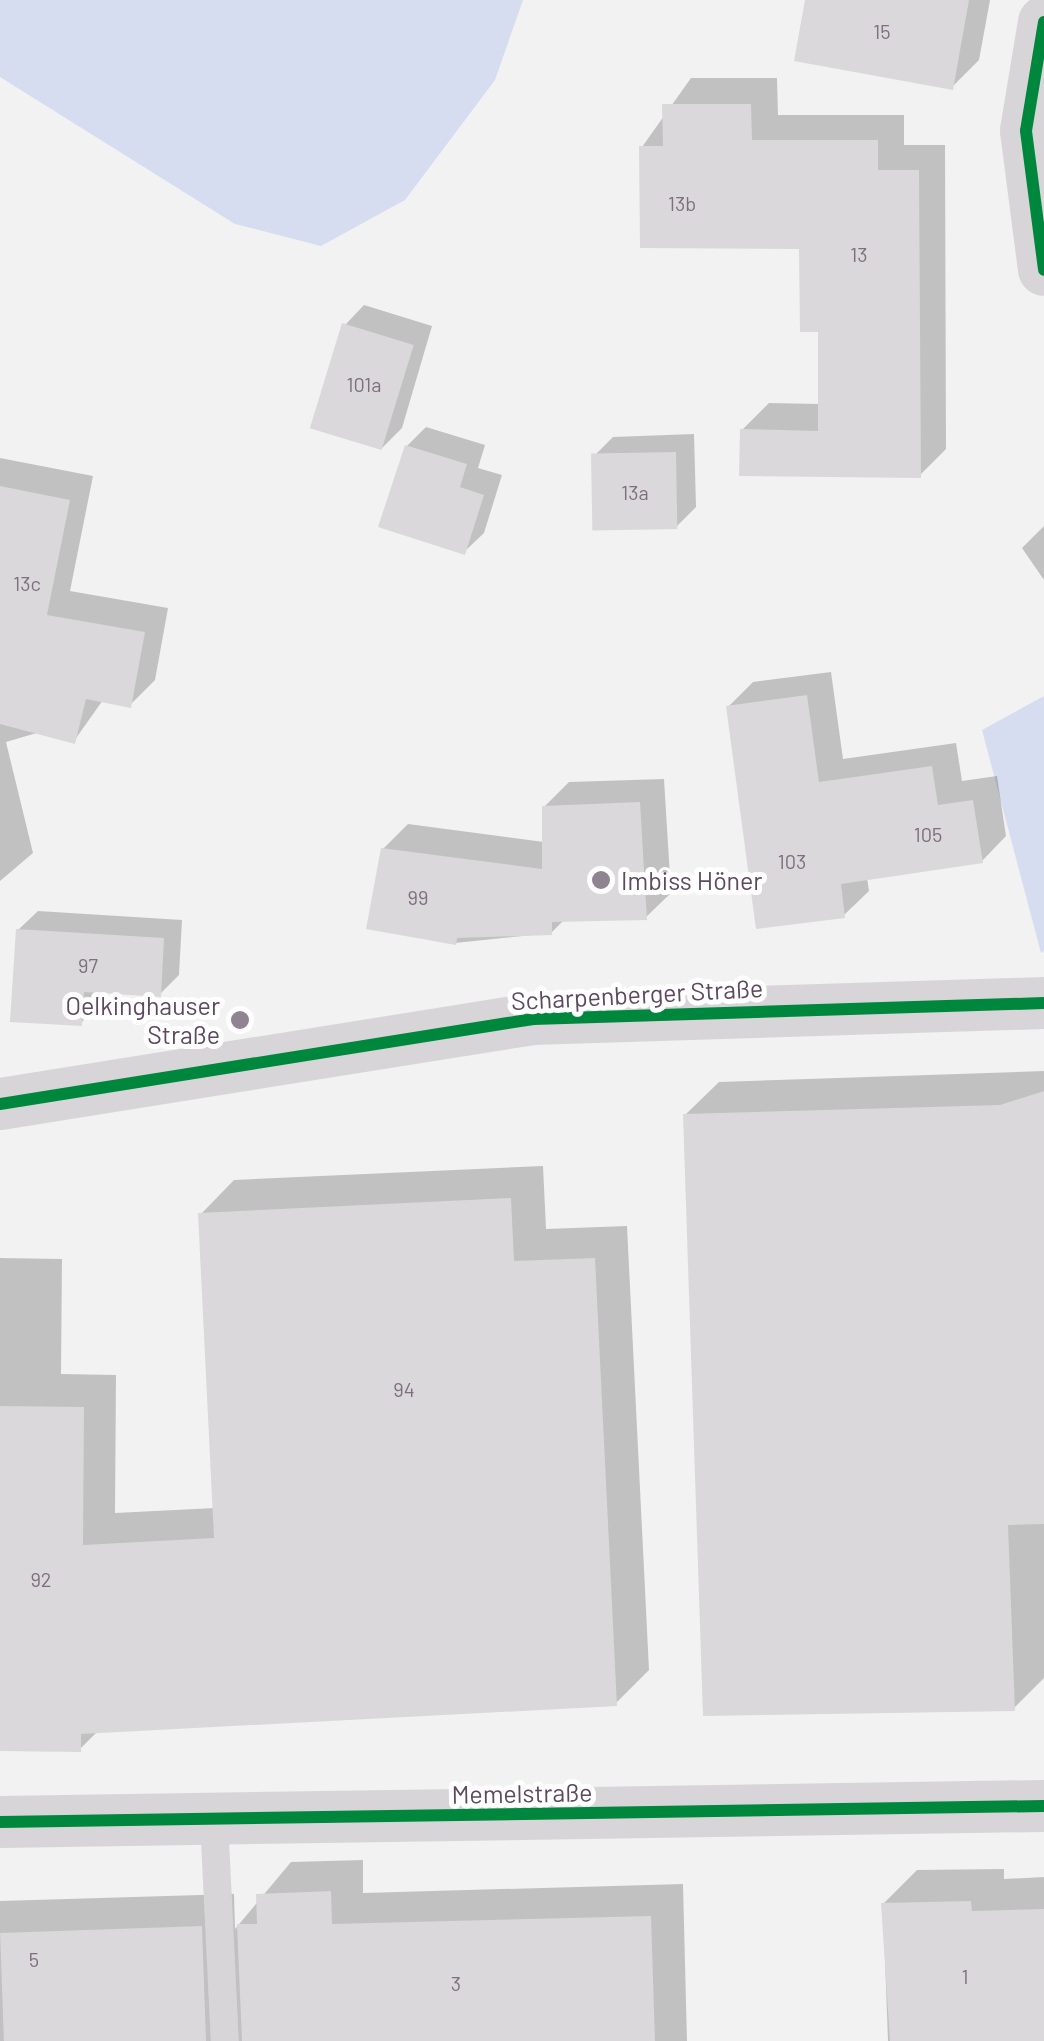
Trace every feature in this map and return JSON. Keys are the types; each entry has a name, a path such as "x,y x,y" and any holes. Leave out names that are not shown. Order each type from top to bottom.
{"street":[{"path":"1044,22 1026,130 1044,270"},
{"name":"Scharpenberger Straße","path":"0,1104 201,1079 534,1018 1044,1003"},
{"name":"Memelstraße","path":"0,1822 1044,1806"}],"lane":[{"path":"214,1820 225,2041"}],"shaded area":[{"path":"0,0 523,0 495,80 405,200 321,246 235,224 0,77"},
{"path":"1044,696 1044,951 1041,953 982,730"}],"building":[{"path":"805,0 969,0 953,90 794,61"},
{"path":"662,104 751,104 752,140 878,140 878,170 919,170 921,478 739,476 740,429 818,431 818,332 800,332 799,249 640,248 639,146 663,146"},
{"path":"342,323 414,345 382,450 310,428"},
{"path":"405,445 467,464 460,487 484,495 465,555 378,527"},
{"path":"676,452 677,529 592,530 591,453"},
{"path":"0,486 70,500 47,615 145,632 131,708 86,699 75,744 0,724"},
{"path":"807,695 819,782 932,766 938,805 973,800 983,863 841,884 845,918 756,929 726,706"},
{"path":"640,802 647,920 552,922 552,935 457,938 456,945 366,929 381,848 542,869 542,806"},
{"path":"16,929 164,938 161,997 84,992 82,1026 10,1022"},
{"path":"1044,1091 1044,1524 1008,1525 1015,1711 703,1716 683,1114 1000,1105"},
{"path":"511,1198 514,1261 595,1258 617,1706 81,1734 81,1752 0,1751 0,1406 84,1407 83,1545 214,1538 198,1213"},
{"path":"331,1891 332,1924 651,1916 655,2041 242,2041 237,1924 257,1924 256,1894"},
{"path":"971,1901 972,1911 1044,1909 1044,2041 890,2041 881,1903"},
{"path":"202,1926 206,2041 4,2041 0,1933"}],"cycle path":[{"path":"1044,22 1026,131 1044,270"},
{"path":"0,1104 533,1019 1044,1003"},
{"path":"0,1822 1044,1806"}],"place":[{"name":"Imbiss Höner","path":"601,880"},
{"name":"Oelkinghauser Straße","path":"240,1020"}]}
